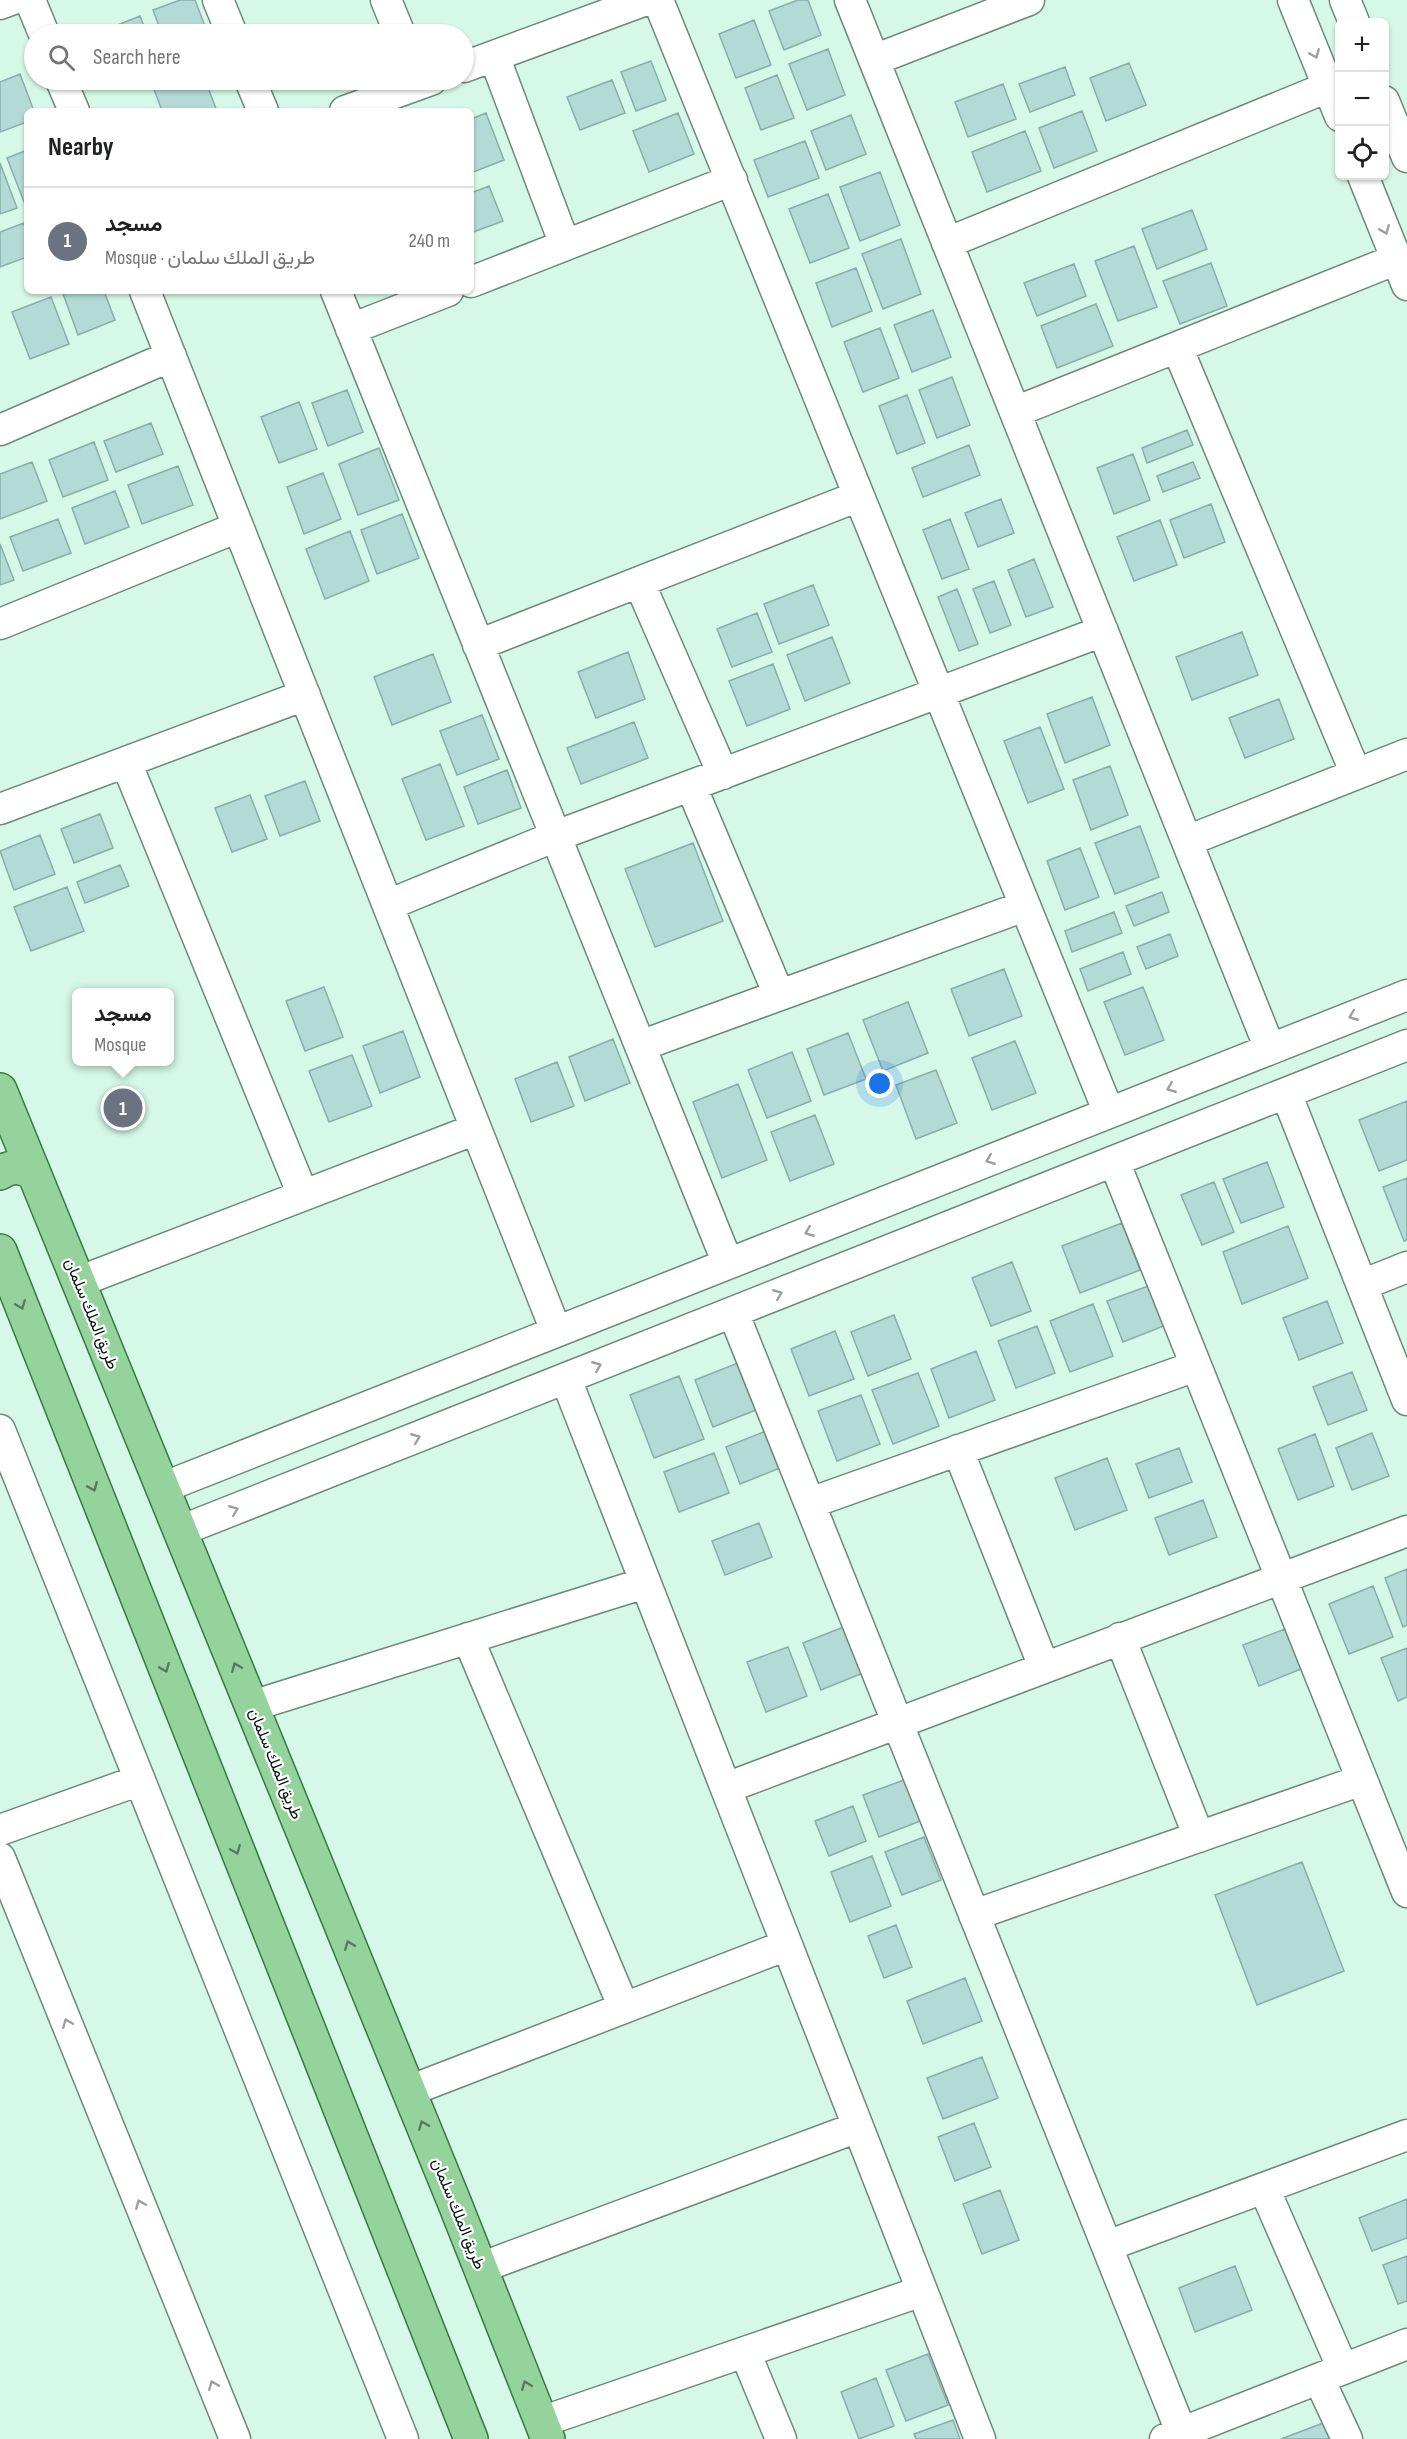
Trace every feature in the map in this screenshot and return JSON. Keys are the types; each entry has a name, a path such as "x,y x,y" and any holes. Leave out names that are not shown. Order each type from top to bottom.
{"main road":[{"name":"طريق الملك سلمان","path":"0,1090 409,2091 544,2431"},
{"path":"0,1173 10,1167 33,1172"},
{"path":"0,1251 471,2439"}],"street":[{"path":"0,4 10,0"},
{"path":"30,0 40,24"},
{"path":"218,0 228,24"},
{"path":"386,0 396,24"},
{"path":"474,63 646,0"},
{"path":"658,0 1109,1113"},
{"path":"850,0 1270,1049"},
{"path":"874,60 1029,0"},
{"path":"1293,0 1335,104"},
{"path":"1345,0 1352,18"},
{"path":"494,56 565,245"},
{"path":"947,243 1328,87"},
{"path":"66,90 73,108"},
{"path":"254,90 262,108"},
{"path":"353,108 400,90"},
{"path":"1389,113 1407,157"},
{"path":"474,281 732,180"},
{"path":"1015,412 1177,347 1402,272 1366,180"},
{"path":"146,294 556,1331"},
{"path":"337,294 728,1264"},
{"path":"351,329 440,294"},
{"path":"1177,347 1356,774"},
{"path":"1,426 171,356"},
{"path":"478,645 860,496"},
{"path":"0,624 238,526"},
{"path":"639,582 723,774"},
{"path":"388,905 556,836 1103,631"},
{"path":"0,809 304,695"},
{"path":"1187,841 1407,754"},
{"path":"126,762 303,1195"},
{"path":"691,786 779,995"},
{"path":"640,1046 1025,906"},
{"path":"162,1488 1407,995"},
{"path":"180,1531 1407,1045"},
{"path":"1286,1093 1407,1400"},
{"path":"78,1281 476,1129"},
{"path":"1114,1161 1407,1892"},
{"path":"1362,1285 1407,1267"},
{"path":"733,1312 1107,2246 1177,2437 1407,2344"},
{"path":"810,1503 1196,1366"},
{"path":"566,1378 980,2439"},
{"path":"0,1431 403,2439"},
{"path":"958,1450 1044,1667"},
{"path":"726,1788 1407,1531"},
{"path":"252,1706 645,1583"},
{"path":"468,1638 624,2008"},
{"path":"1120,1638 1199,1837"},
{"path":"0,1830 140,1780"},
{"path":"974,1915 1362,1780"},
{"path":"0,1858 235,2439"},
{"path":"409,2091 787,1945"},
{"path":"480,2268 858,2127"},
{"path":"1107,2246 1407,2135"},
{"path":"1264,2188 1331,2374 1347,2439"},
{"path":"544,2431 745,2352 922,2291"},
{"path":"745,2352 781,2439"}],"building":[{"path":"180,0 195,0 204,24 158,24 153,10"},
{"path":"798,0 808,0 821,35 784,50 769,11"},
{"path":"140,16 143,24 120,24"},
{"path":"754,20 771,65 736,78 719,34"},
{"path":"828,49 845,95 807,110 789,64"},
{"path":"651,61 666,100 636,111 621,72"},
{"path":"1129,63 1146,105 1106,121 1090,78"},
{"path":"1065,67 1075,95 1030,112 1019,84"},
{"path":"20,74 24,90 26,90 33,108 24,108 24,123 0,132 0,82"},
{"path":"777,75 794,118 761,130 745,88"},
{"path":"612,80 625,113 580,130 567,97"},
{"path":"1003,84 1016,119 968,137 955,102"},
{"path":"154,90 209,90 216,108 161,108"},
{"path":"1082,111 1097,151 1054,168 1039,128"},
{"path":"486,113 504,160 474,172 474,118"},
{"path":"678,113 694,154 649,172 633,131"},
{"path":"851,115 866,154 826,170 811,131"},
{"path":"1025,131 1041,171 987,192 972,152"},
{"path":"805,141 819,178 768,197 754,160"},
{"path":"24,151 24,202 7,158"},
{"path":"0,163 17,208 0,214"},
{"path":"880,172 900,225 860,241 840,187"},
{"path":"489,186 503,221 474,232 474,192"},
{"path":"828,194 849,248 810,263 789,209"},
{"path":"1192,210 1207,249 1157,269 1142,229"},
{"path":"24,223 24,258 0,267 0,232"},
{"path":"901,239 921,294 883,309 862,254"},
{"path":"1134,246 1157,307 1118,321 1095,261"},
{"path":"1211,263 1227,306 1180,324 1163,281"},
{"path":"1074,264 1086,296 1037,316 1024,283"},
{"path":"856,268 872,311 832,327 816,283"},
{"path":"63,294 105,294 115,320 78,335"},
{"path":"51,297 69,344 30,359 12,312"},
{"path":"1096,304 1113,346 1057,368 1041,326"},
{"path":"933,310 951,357 912,372 894,325"},
{"path":"880,328 899,378 863,392 844,342"},
{"path":"952,377 970,425 937,438 919,390"},
{"path":"347,390 363,432 328,446 312,403"},
{"path":"907,395 925,443 897,454 879,406"},
{"path":"299,402 317,449 279,463 261,417"},
{"path":"151,423 163,454 116,472 104,441"},
{"path":"1187,430 1193,445 1147,463 1142,448"},
{"path":"94,442 108,480 63,497 49,460"},
{"path":"969,445 980,475 923,497 912,468"},
{"path":"379,448 399,500 358,515 339,464"},
{"path":"1133,454 1150,500 1114,514 1097,468"},
{"path":"32,462 47,501 0,519 0,474"},
{"path":"1193,462 1200,478 1163,492 1157,476"},
{"path":"178,466 193,505 142,524 128,485"},
{"path":"323,473 341,519 304,534 287,487"},
{"path":"115,491 129,527 85,544 72,508"},
{"path":"1001,499 1014,533 978,547 965,513"},
{"path":"1211,504 1225,542 1184,558 1170,520"},
{"path":"402,514 419,558 377,574 361,530"},
{"path":"58,519 71,553 23,571 10,537"},
{"path":"950,519 969,569 942,579 923,530"},
{"path":"1160,520 1177,565 1134,581 1117,537"},
{"path":"350,531 369,581 325,599 306,549"},
{"path":"0,544 14,580 0,585"},
{"path":"1034,559 1053,607 1026,617 1008,570"},
{"path":"994,581 1011,625 990,633 973,589"},
{"path":"813,585 829,625 779,644 764,604"},
{"path":"957,589 978,644 959,651 938,597"},
{"path":"757,613 772,652 732,667 717,629"},
{"path":"1242,632 1258,675 1192,700 1176,657"},
{"path":"832,637 850,683 805,701 787,655"},
{"path":"628,652 645,699 596,718 578,672"},
{"path":"433,654 451,702 392,725 374,677"},
{"path":"773,664 790,709 747,726 729,681"},
{"path":"1092,697 1110,745 1065,763 1047,714"},
{"path":"1279,699 1294,739 1245,758 1229,718"},
{"path":"482,715 499,759 457,775 440,731"},
{"path":"634,722 648,758 581,784 567,748"},
{"path":"1040,727 1064,789 1028,803 1004,741"},
{"path":"440,764 464,826 426,840 402,779"},
{"path":"1110,766 1128,815 1091,830 1073,780"},
{"path":"507,770 521,808 478,824 464,787"},
{"path":"305,781 320,821 280,836 265,796"},
{"path":"250,795 267,839 232,852 215,808"},
{"path":"100,814 113,848 74,863 61,829"},
{"path":"1140,826 1159,877 1115,894 1095,843"},
{"path":"40,835 55,874 14,890 0,851"},
{"path":"693,843 723,921 655,947 625,869"},
{"path":"1080,848 1099,897 1065,910 1047,861"},
{"path":"120,865 129,886 85,903 77,882"},
{"path":"67,887 84,931 31,951 14,907"},
{"path":"1162,892 1169,912 1134,926 1126,906"},
{"path":"1114,912 1122,933 1072,952 1065,931"},
{"path":"1170,934 1178,956 1146,969 1137,947"},
{"path":"1123,952 1131,974 1088,991 1080,969"},
{"path":"1004,969 1022,1016 969,1036 951,989"},
{"path":"324,987 343,1037 305,1051 286,1001"},
{"path":"1143,987 1164,1040 1125,1055 1104,1002"},
{"path":"908,1002 928,1053 883,1071 863,1020"},
{"path":"403,1031 420,1077 380,1093 363,1046"},
{"path":"848,1033 866,1079 824,1095 807,1049"},
{"path":"613,1039 630,1083 585,1101 569,1057"},
{"path":"1015,1041 1036,1093 992,1110 972,1058"},
{"path":"792,1052 811,1101 767,1118 748,1070"},
{"path":"352,1055 372,1106 329,1122 309,1071"},
{"path":"557,1062 574,1106 531,1122 515,1079"},
{"path":"936,1070 957,1123 916,1139 896,1085"},
{"path":"738,1084 767,1160 722,1178 693,1102"},
{"path":"1407,1101 1407,1160 1379,1171 1359,1120"},
{"path":"815,1115 834,1164 790,1181 771,1132"},
{"path":"1267,1162 1284,1207 1241,1223 1223,1179"},
{"path":"1407,1178 1407,1240 1404,1241 1383,1187"},
{"path":"1214,1182 1234,1232 1202,1245 1181,1195"},
{"path":"1122,1223 1140,1270 1080,1293 1062,1246"},
{"path":"1288,1226 1308,1278 1242,1304 1223,1252"},
{"path":"1012,1262 1031,1311 991,1326 972,1278"},
{"path":"1151,1285 1166,1325 1123,1342 1107,1301"},
{"path":"1327,1301 1343,1343 1299,1360 1283,1318"},
{"path":"1093,1304 1113,1356 1070,1372 1050,1321"},
{"path":"894,1315 911,1359 868,1376 851,1332"},
{"path":"1037,1326 1055,1373 1016,1388 998,1341"},
{"path":"835,1331 854,1379 809,1396 791,1349"},
{"path":"976,1351 995,1400 949,1418 931,1369"},
{"path":"738,1363 756,1410 713,1427 695,1380"},
{"path":"1352,1372 1367,1410 1328,1425 1313,1387"},
{"path":"918,1373 939,1426 893,1444 872,1390"},
{"path":"679,1376 704,1439 654,1458 630,1395"},
{"path":"861,1395 880,1444 837,1461 818,1411"},
{"path":"766,1431 780,1468 740,1484 726,1447"},
{"path":"1372,1433 1389,1476 1352,1490 1336,1448"},
{"path":"1315,1434 1334,1486 1298,1500 1278,1449"},
{"path":"1179,1448 1192,1482 1149,1498 1136,1464"},
{"path":"714,1453 729,1493 679,1512 664,1472"},
{"path":"1107,1458 1127,1510 1075,1530 1055,1478"},
{"path":"1203,1500 1217,1537 1169,1555 1155,1518"},
{"path":"759,1523 772,1557 725,1575 712,1541"},
{"path":"1407,1569 1407,1625 1403,1627 1385,1578"},
{"path":"1373,1586 1393,1637 1349,1654 1329,1604"},
{"path":"846,1626 863,1673 821,1690 803,1643"},
{"path":"1285,1629 1301,1669 1259,1686 1243,1645"},
{"path":"788,1647 807,1696 766,1712 747,1662"},
{"path":"1407,1648 1407,1697 1398,1701 1381,1658"},
{"path":"907,1779 923,1820 879,1837 863,1795"},
{"path":"853,1806 866,1841 829,1856 815,1821"},
{"path":"924,1837 941,1880 902,1895 885,1852"},
{"path":"872,1856 891,1906 850,1922 831,1872"},
{"path":"1302,1862 1344,1971 1257,2005 1215,1895"},
{"path":"896,1925 912,1967 884,1978 868,1936"},
{"path":"965,1978 982,2021 923,2044 907,2001"},
{"path":"982,2057 998,2098 943,2119 927,2078"},
{"path":"974,2123 991,2167 955,2181 938,2137"},
{"path":"1000,2190 1019,2240 982,2254 963,2204"},
{"path":"1407,2199 1407,2238 1372,2251 1359,2218"},
{"path":"1407,2256 1407,2301 1398,2304 1383,2265"},
{"path":"1235,2266 1252,2310 1195,2332 1179,2288"},
{"path":"928,2354 948,2405 906,2421 886,2370"},
{"path":"876,2378 894,2426 859,2439 841,2392"},
{"path":"953,2420 960,2439 916,2439 914,2434"},
{"path":"1331,2420 1338,2439 1281,2439"}],"place":[{"name":"مسجد","path":"123,1108"}]}
